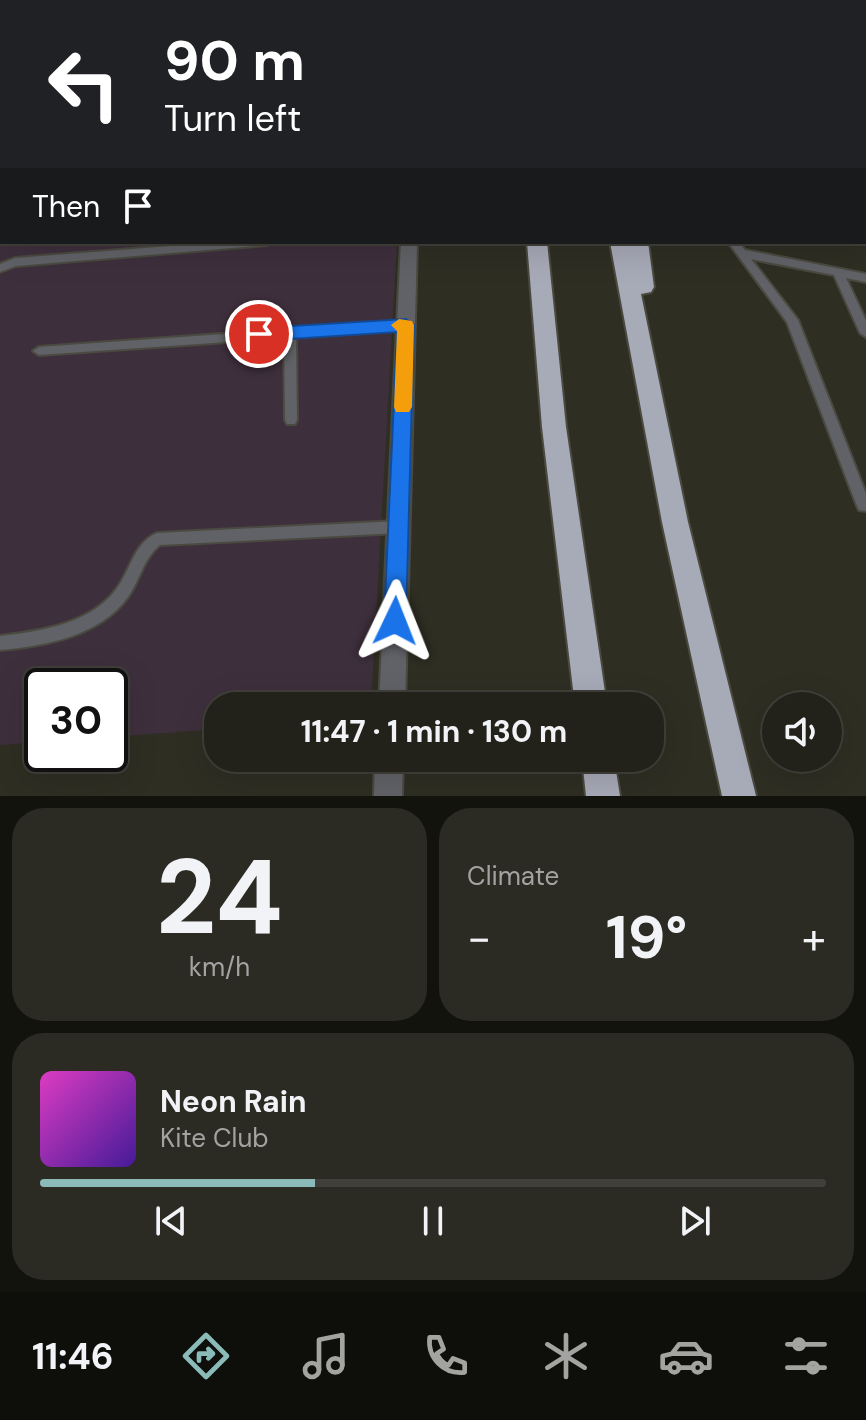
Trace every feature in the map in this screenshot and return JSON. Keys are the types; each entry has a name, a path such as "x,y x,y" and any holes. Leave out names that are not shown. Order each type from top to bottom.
{"highway":[{"path":"537,244 554,427 589,692"},
{"path":"620,244 656,428 739,796"},
{"path":"638,244 656,428"},
{"path":"600,772 603,796"}],"street":[{"path":"392,692 409,244"},
{"path":"388,796 389,772"}],"lane":[{"path":"0,268 15,262 242,244"},
{"path":"734,244 792,320 864,506"},
{"path":"741,253 866,278"},
{"path":"839,274 866,333"},
{"path":"39,351 406,325"},
{"path":"290,332 291,420"},
{"path":"0,643 33,640 99,617 124,592 145,548 157,539 398,527"}],"shaded area":[{"path":"0,244 397,244 372,692 204,692 204,730 128,736 128,668 24,668 24,743 0,745"}],"slow traffic":[{"path":"399,325 406,325 403,407"}],"route":[{"path":"259,334 406,325 395,621"}]}
